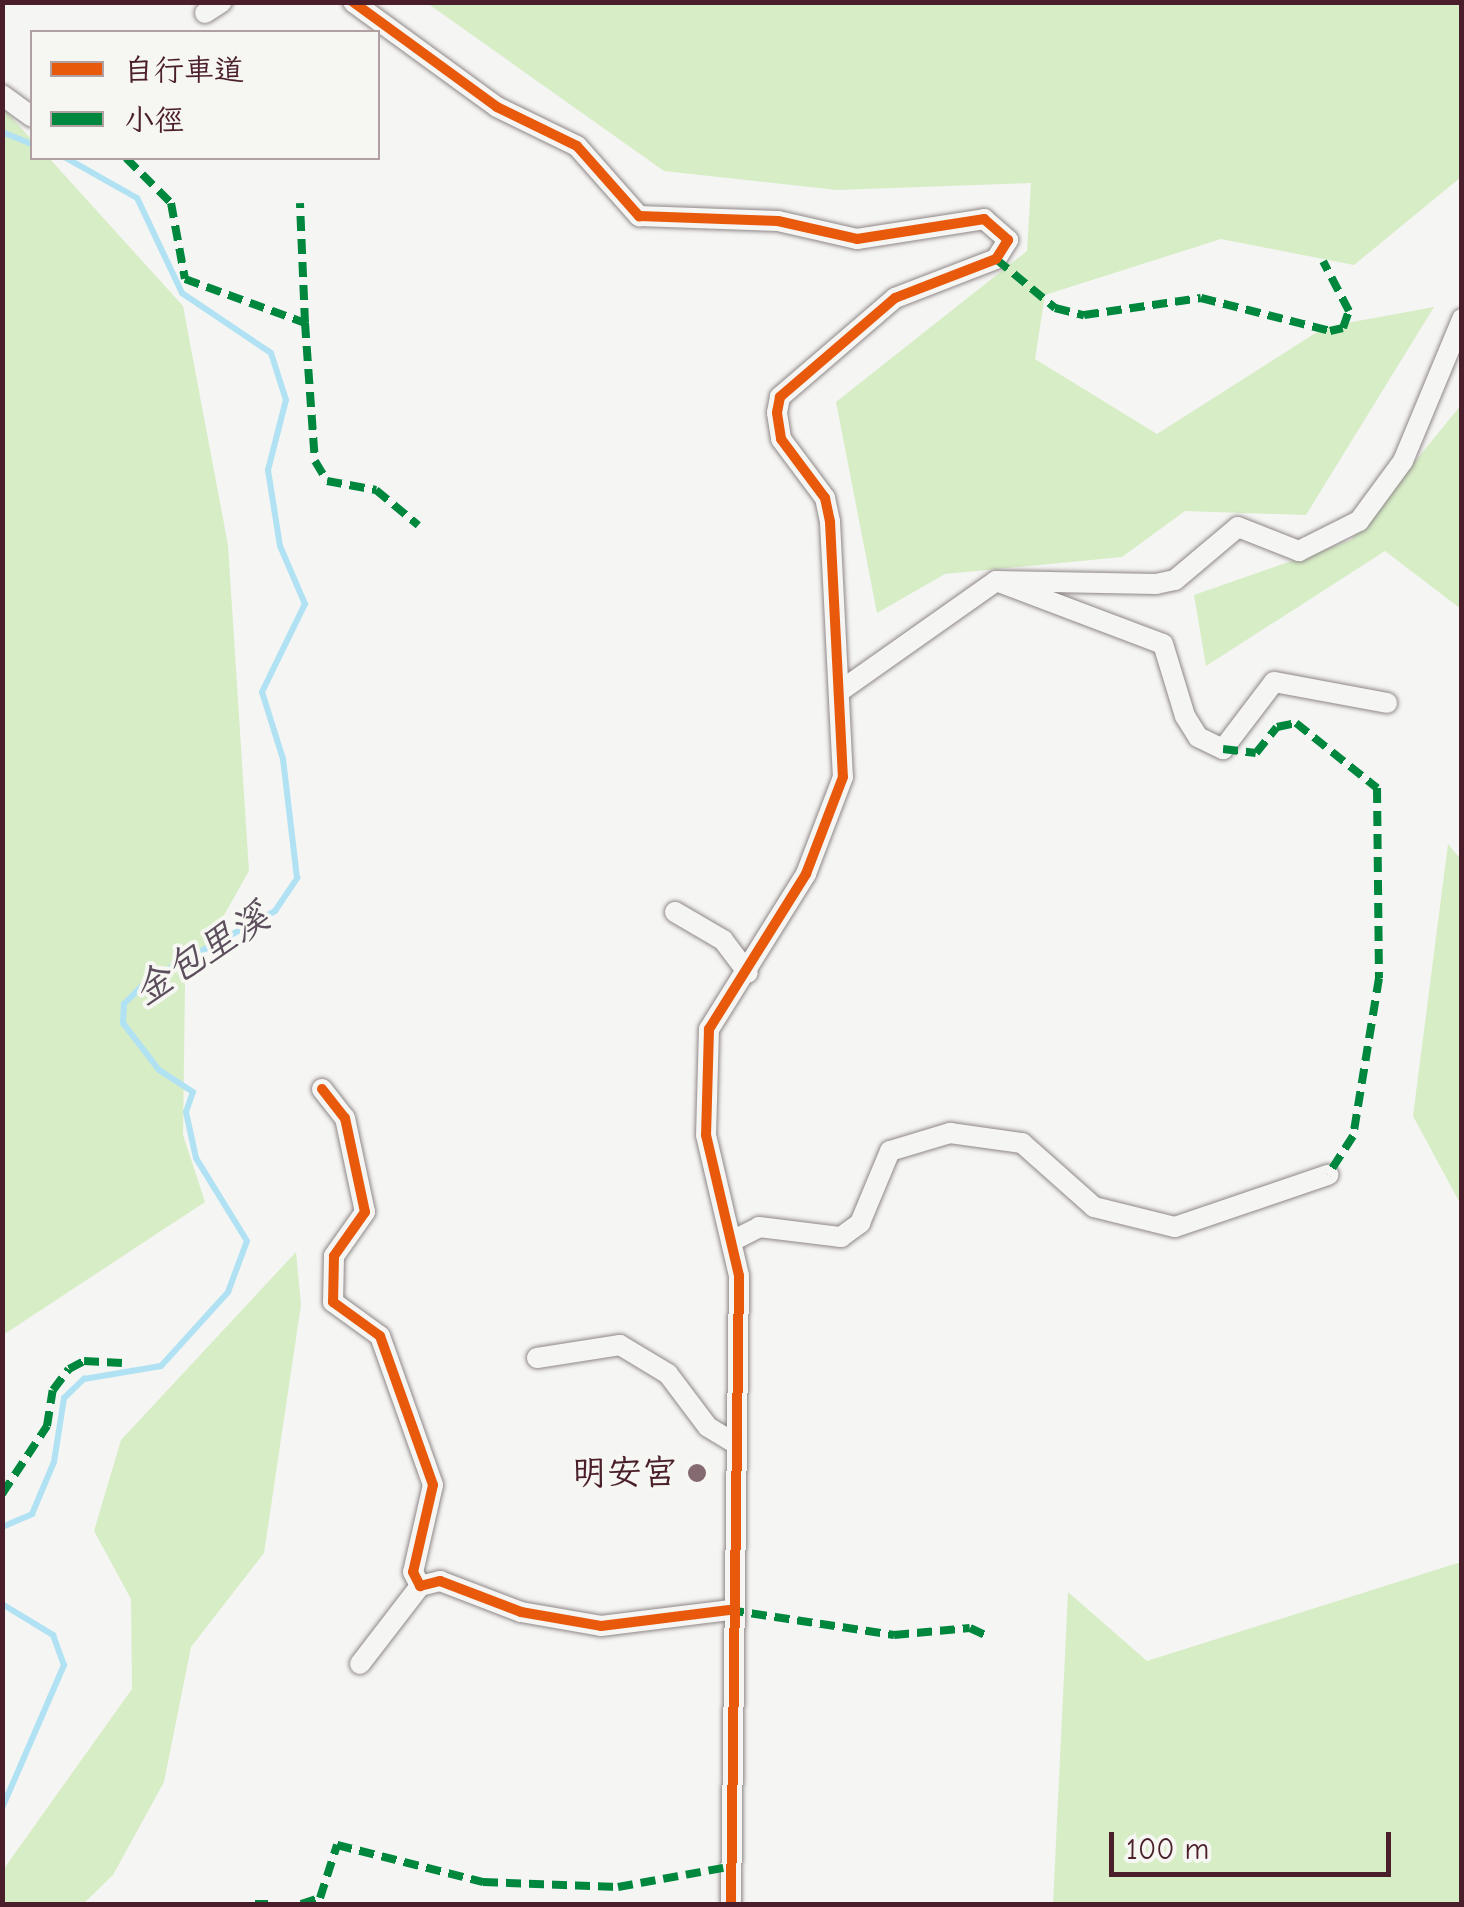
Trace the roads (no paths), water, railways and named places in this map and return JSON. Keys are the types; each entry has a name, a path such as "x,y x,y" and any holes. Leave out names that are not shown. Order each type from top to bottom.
{"street":[{"path":"353,2 498,108 577,146 639,216 778,222 856,238 984,219 1004,228 1005,252 895,298 780,397 781,439 825,498 843,689 835,807 748,973 710,1029 706,1066 706,1135 734,1240 735,1444 742,1533 729,1610 732,1904"},
{"path":"2,95 30,116"},
{"path":"843,689 996,580 1156,584 1176,580 1238,526 1299,551 1359,521 1403,462 1462,318"},
{"path":"996,580 1163,644 1185,716 1198,737 1223,749 1274,682 1387,703"},
{"path":"675,912 722,940 748,973"},
{"path":"322,1089 345,1118 364,1212 334,1256 333,1302 380,1336 433,1484 412,1572 420,1586"},
{"path":"734,1240 759,1227 840,1237 860,1224 890,1152 950,1133 1022,1143 1094,1207 1175,1227 1328,1175"},
{"path":"537,1358 620,1345 668,1374 708,1427 735,1444"},
{"path":"360,1664 420,1586 440,1581 521,1612 601,1626 729,1610"}],"waterway":[{"name":"金包里溪","path":"2,132 30,143"},
{"name":"金包里溪","path":"2,1527 32,1514 54,1462 64,1398 84,1379 161,1366 228,1292 247,1241 196,1158 186,1112 193,1092 159,1070 123,1023 124,1004 148,980 275,911 297,878 283,759 262,692 305,604 280,546 268,470 286,400 271,353 182,293 137,198 70,160"},
{"name":"金包里溪","path":"2,1604 53,1635 64,1665 2,1808"}],"place":[{"name":"明安宮","path":"697,1473"}]}
